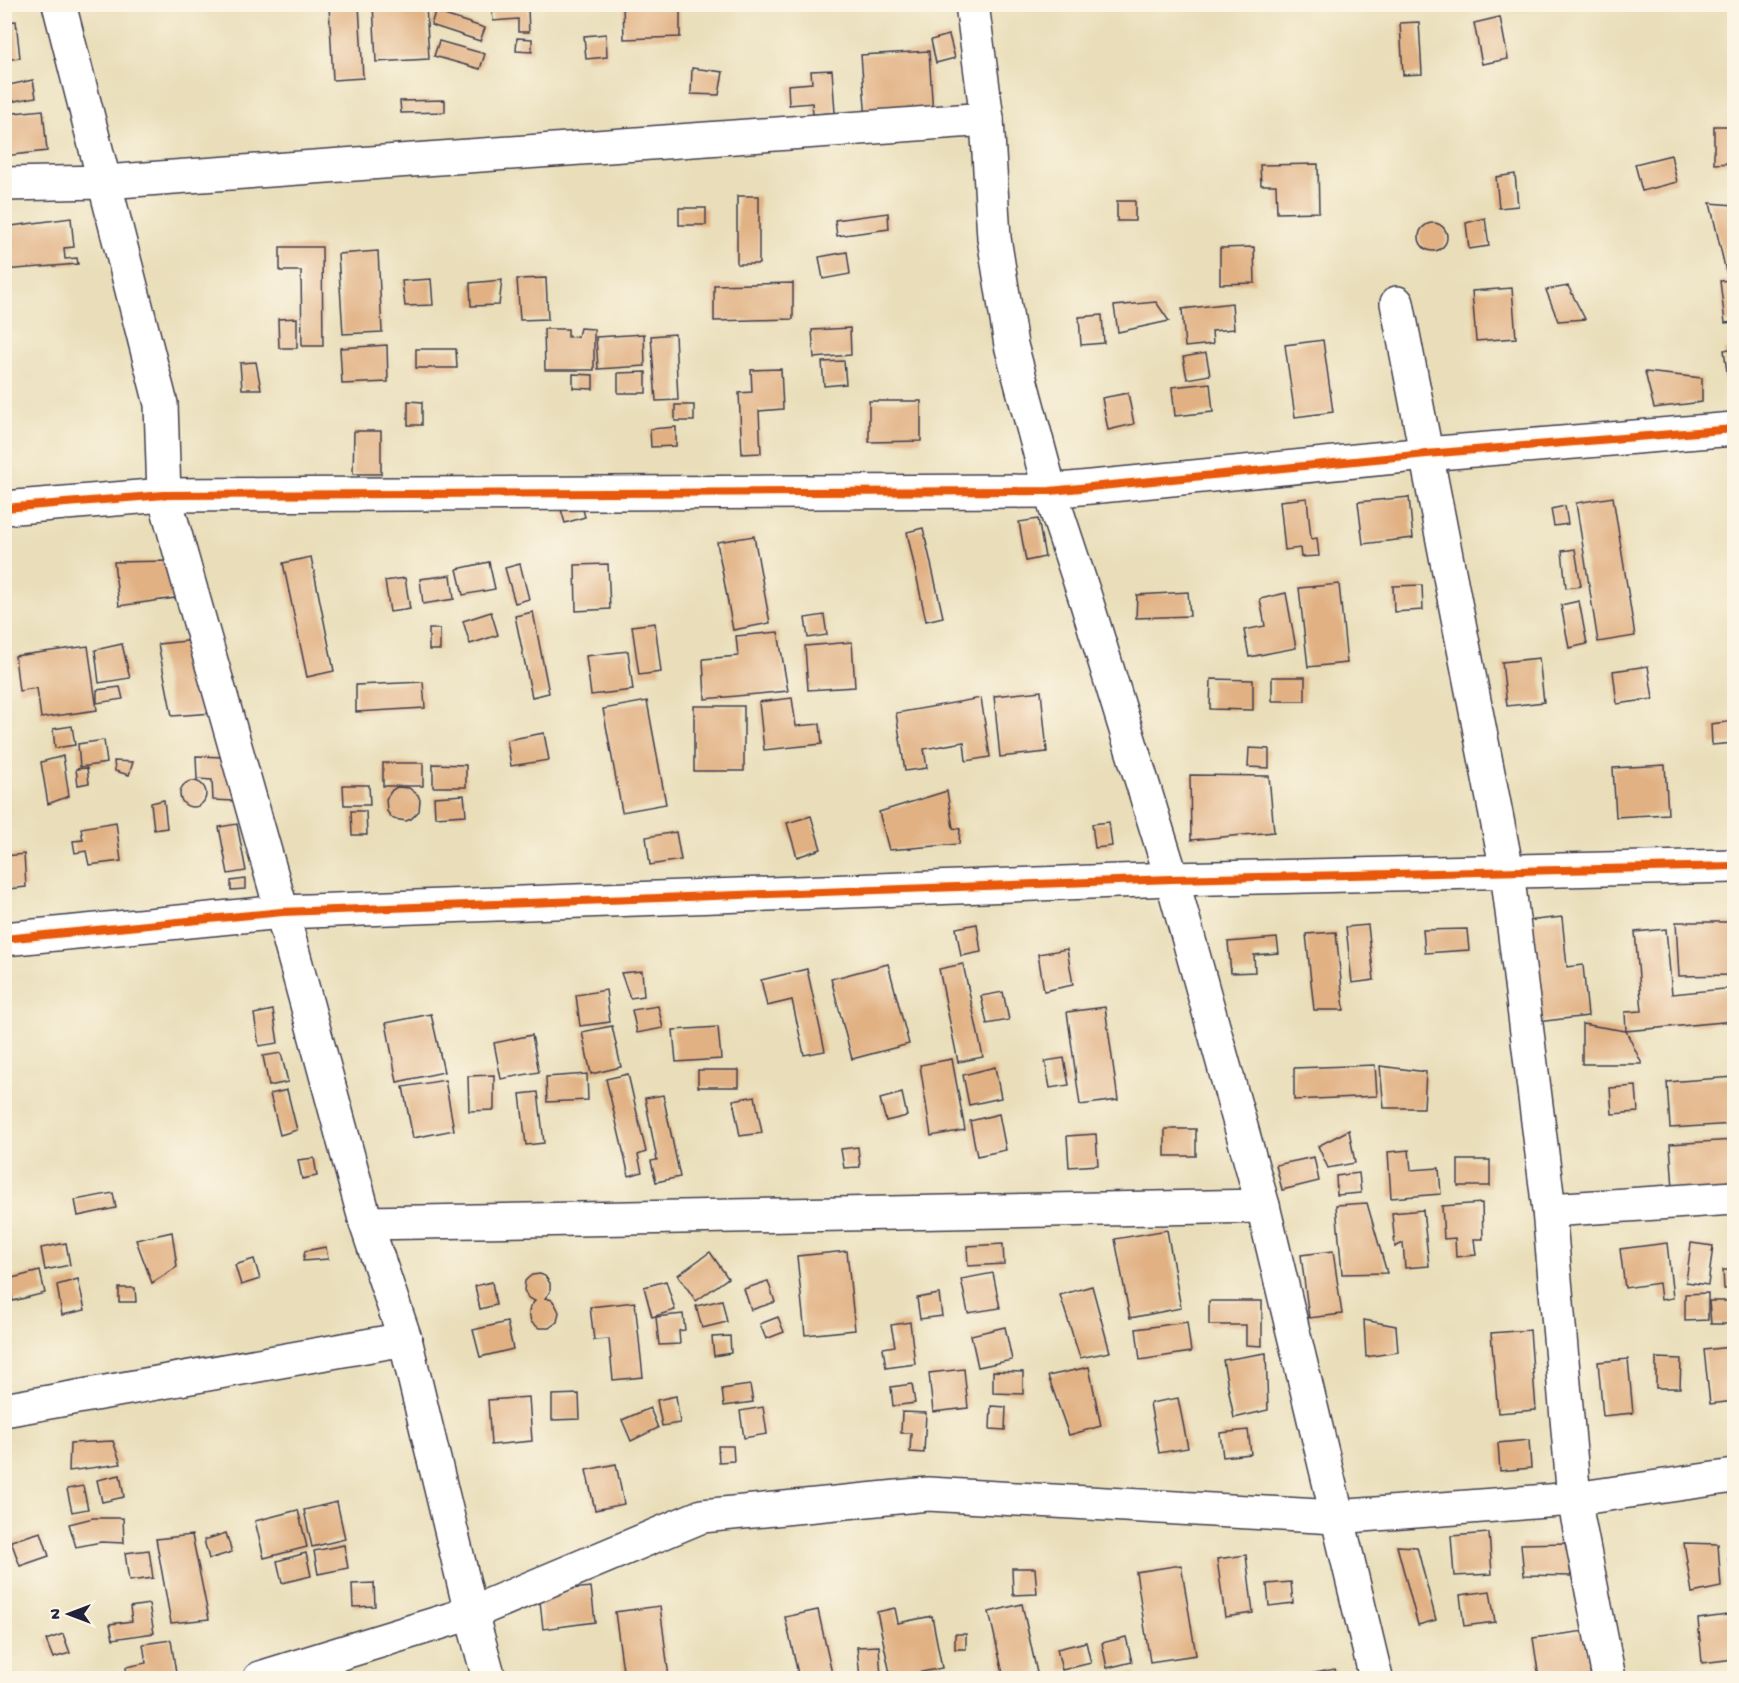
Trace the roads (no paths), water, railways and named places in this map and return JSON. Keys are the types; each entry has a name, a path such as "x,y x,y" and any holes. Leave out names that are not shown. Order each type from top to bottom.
{"street":[{"path":"59,4 161,404 164,495 282,912 366,1223 405,1338 471,1613 489,1678"},
{"path":"972,4 987,119 994,237 1011,345 1050,491 1089,609 1172,879 1263,1206 1376,1678"},
{"path":"4,184 104,183 987,119"},
{"path":"1397,303 1507,871 1549,1210 1574,1499 1609,1678"},
{"path":"4,507 164,495 1050,491 1426,454 1734,429"},
{"path":"4,939 282,912 1172,879 1734,866"},
{"path":"1549,1210 1734,1198"},
{"path":"366,1223 1263,1206"},
{"path":"4,1410 405,1338"},
{"path":"260,1678 471,1613 702,1516 928,1494 1336,1517 1574,1499 1734,1476"}]}
